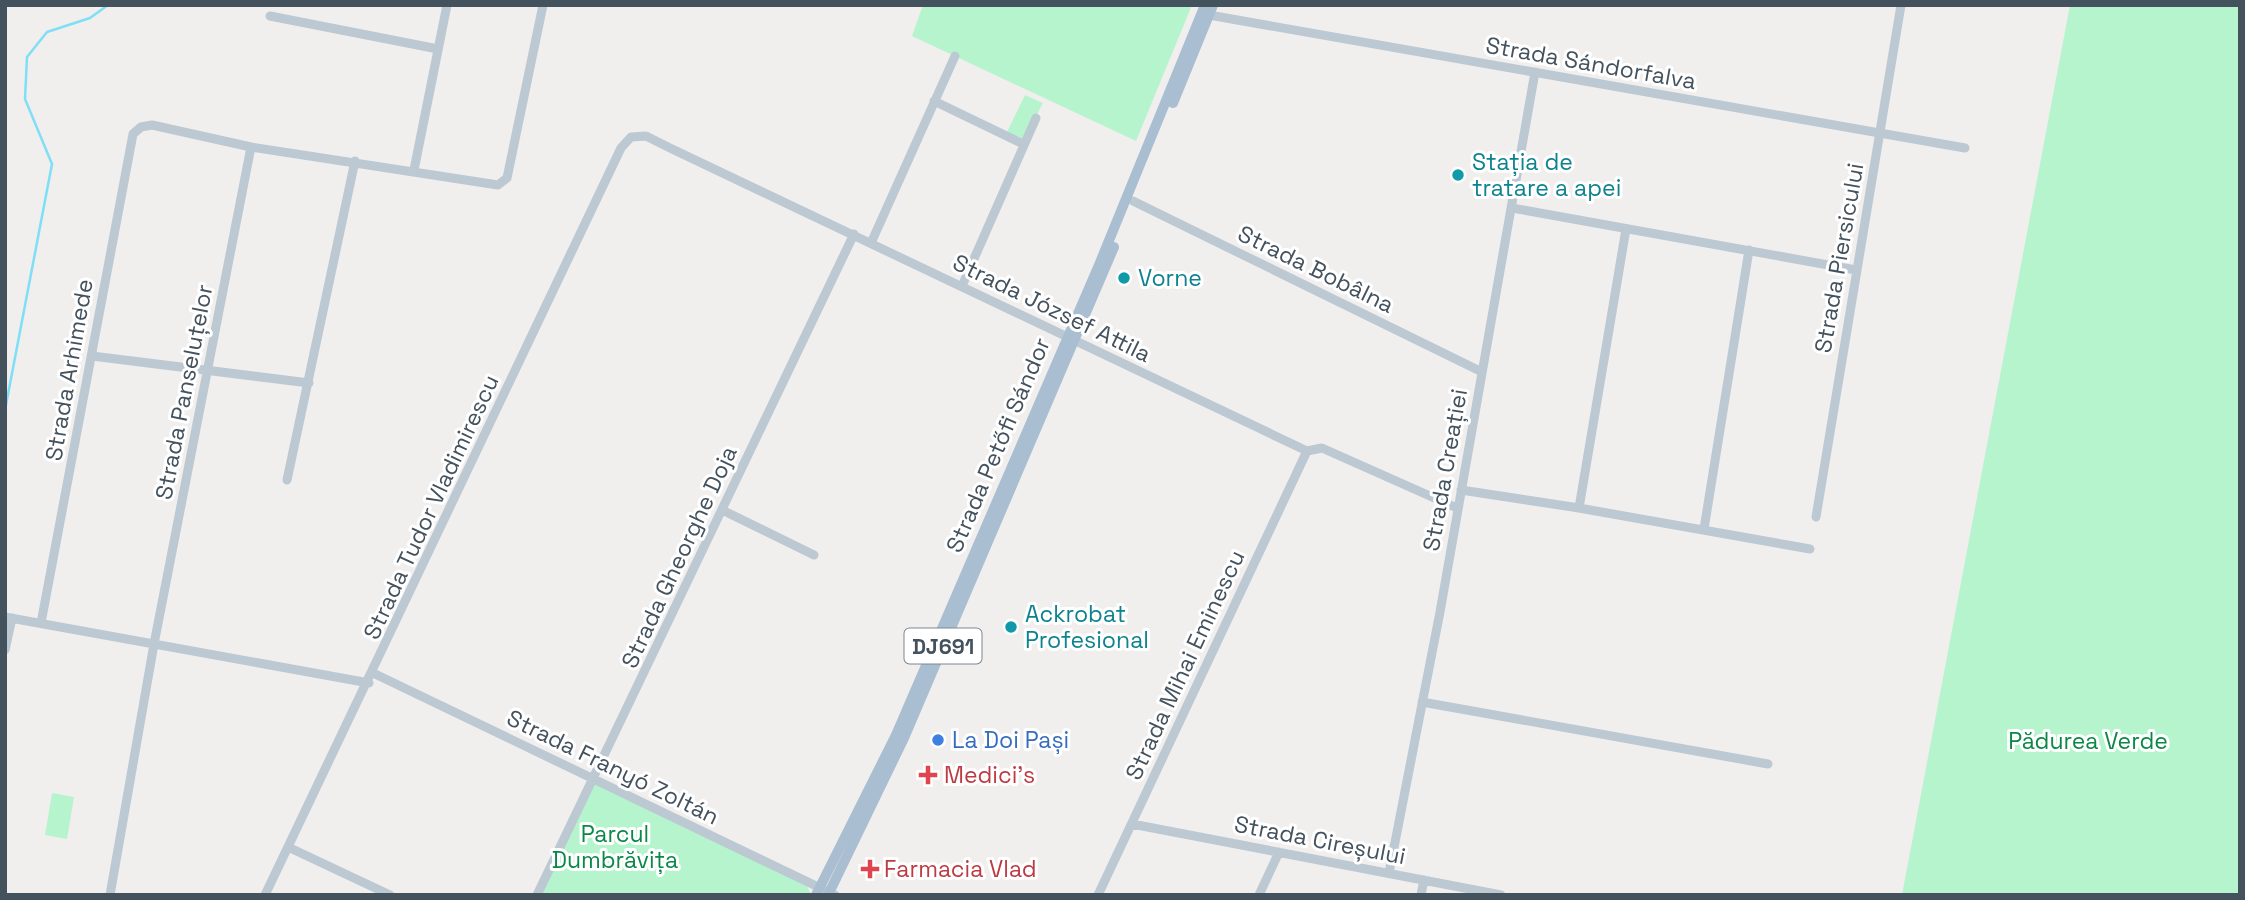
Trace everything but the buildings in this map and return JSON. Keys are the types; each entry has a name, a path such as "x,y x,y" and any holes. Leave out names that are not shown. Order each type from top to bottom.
{"main road":[{"name":"Strada Petőfi Sándor","path":"1071,337 1133,201 1209,8"},
{"name":"Strada Petőfi Sándor","path":"826,893 904,737 1209,8"}],"street":[{"path":"414,170 447,5"},
{"path":"251,147 498,185 504,183 543,5"},
{"name":"Strada Piersicului","path":"1816,517 1880,133 1898,6"},
{"name":"Strada Sándorfalva","path":"1209,8 1535,72 1965,148"},
{"path":"270,16 438,49"},
{"path":"871,243 955,56"},
{"name":"Strada Creației","path":"1389,873 1461,490 1535,72"},
{"path":"934,101 1023,144"},
{"path":"961,286 1036,118"},
{"name":"Strada Arhimede","path":"41,624 133,134 141,127 152,125 251,147"},
{"name":"Strada József Attila","path":"631,137 646,136 1307,451 1322,448 1457,508"},
{"name":"Strada Tudor Vladimirescu","path":"265,895 369,683 621,148 631,137"},
{"name":"Strada Panseluțelor","path":"110,895 155,644 251,147"},
{"path":"287,480 355,161"},
{"name":"Strada Bobâlna","path":"1133,201 1482,372"},
{"path":"1512,208 1856,270"},
{"path":"1579,508 1626,229"},
{"name":"Strada Gheorghe Doja","path":"537,895 854,234"},
{"path":"1704,529 1749,250"},
{"path":"92,356 309,383"},
{"name":"Strada Mihai Eminescu","path":"1098,895 1307,451"},
{"path":"1461,490 1810,549"},
{"path":"722,510 814,555"},
{"path":"5,650 9,618 369,683"},
{"name":"Strada Franyó Zoltán","path":"373,673 826,893"},
{"path":"1422,702 1768,764"},
{"name":"Strada Cireșului","path":"1132,824 1501,895"},
{"path":"288,847 390,895"},
{"path":"1259,895 1279,852"},
{"path":"1422,895 1424,880"}],"green space":[{"path":"923,5 1192,5 1136,141 912,36"},
{"name":"Pădurea Verde","path":"2070,5 2240,5 2240,895 1902,895"},
{"path":"1025,95 1043,103 1024,139 1007,132"},
{"name":"Parcul Dumbrăvița","path":"594,779 807,886 811,895 537,895"},
{"path":"52,793 74,797 67,839 45,835"}],"waterway":[{"path":"5,410 52,164 25,99 27,57 47,32 90,18 108,5"}],"place":[{"name":"Stația de tratare a apei","path":"1458,175"},
{"name":"Vorne","path":"1124,278"},
{"name":"Ackrobat Profesional","path":"1011,627"},
{"name":"La Doi Pași","path":"938,740"},
{"name":"Medici's","path":"928,775"},
{"name":"Farmacia Vlad","path":"870,869"}]}
